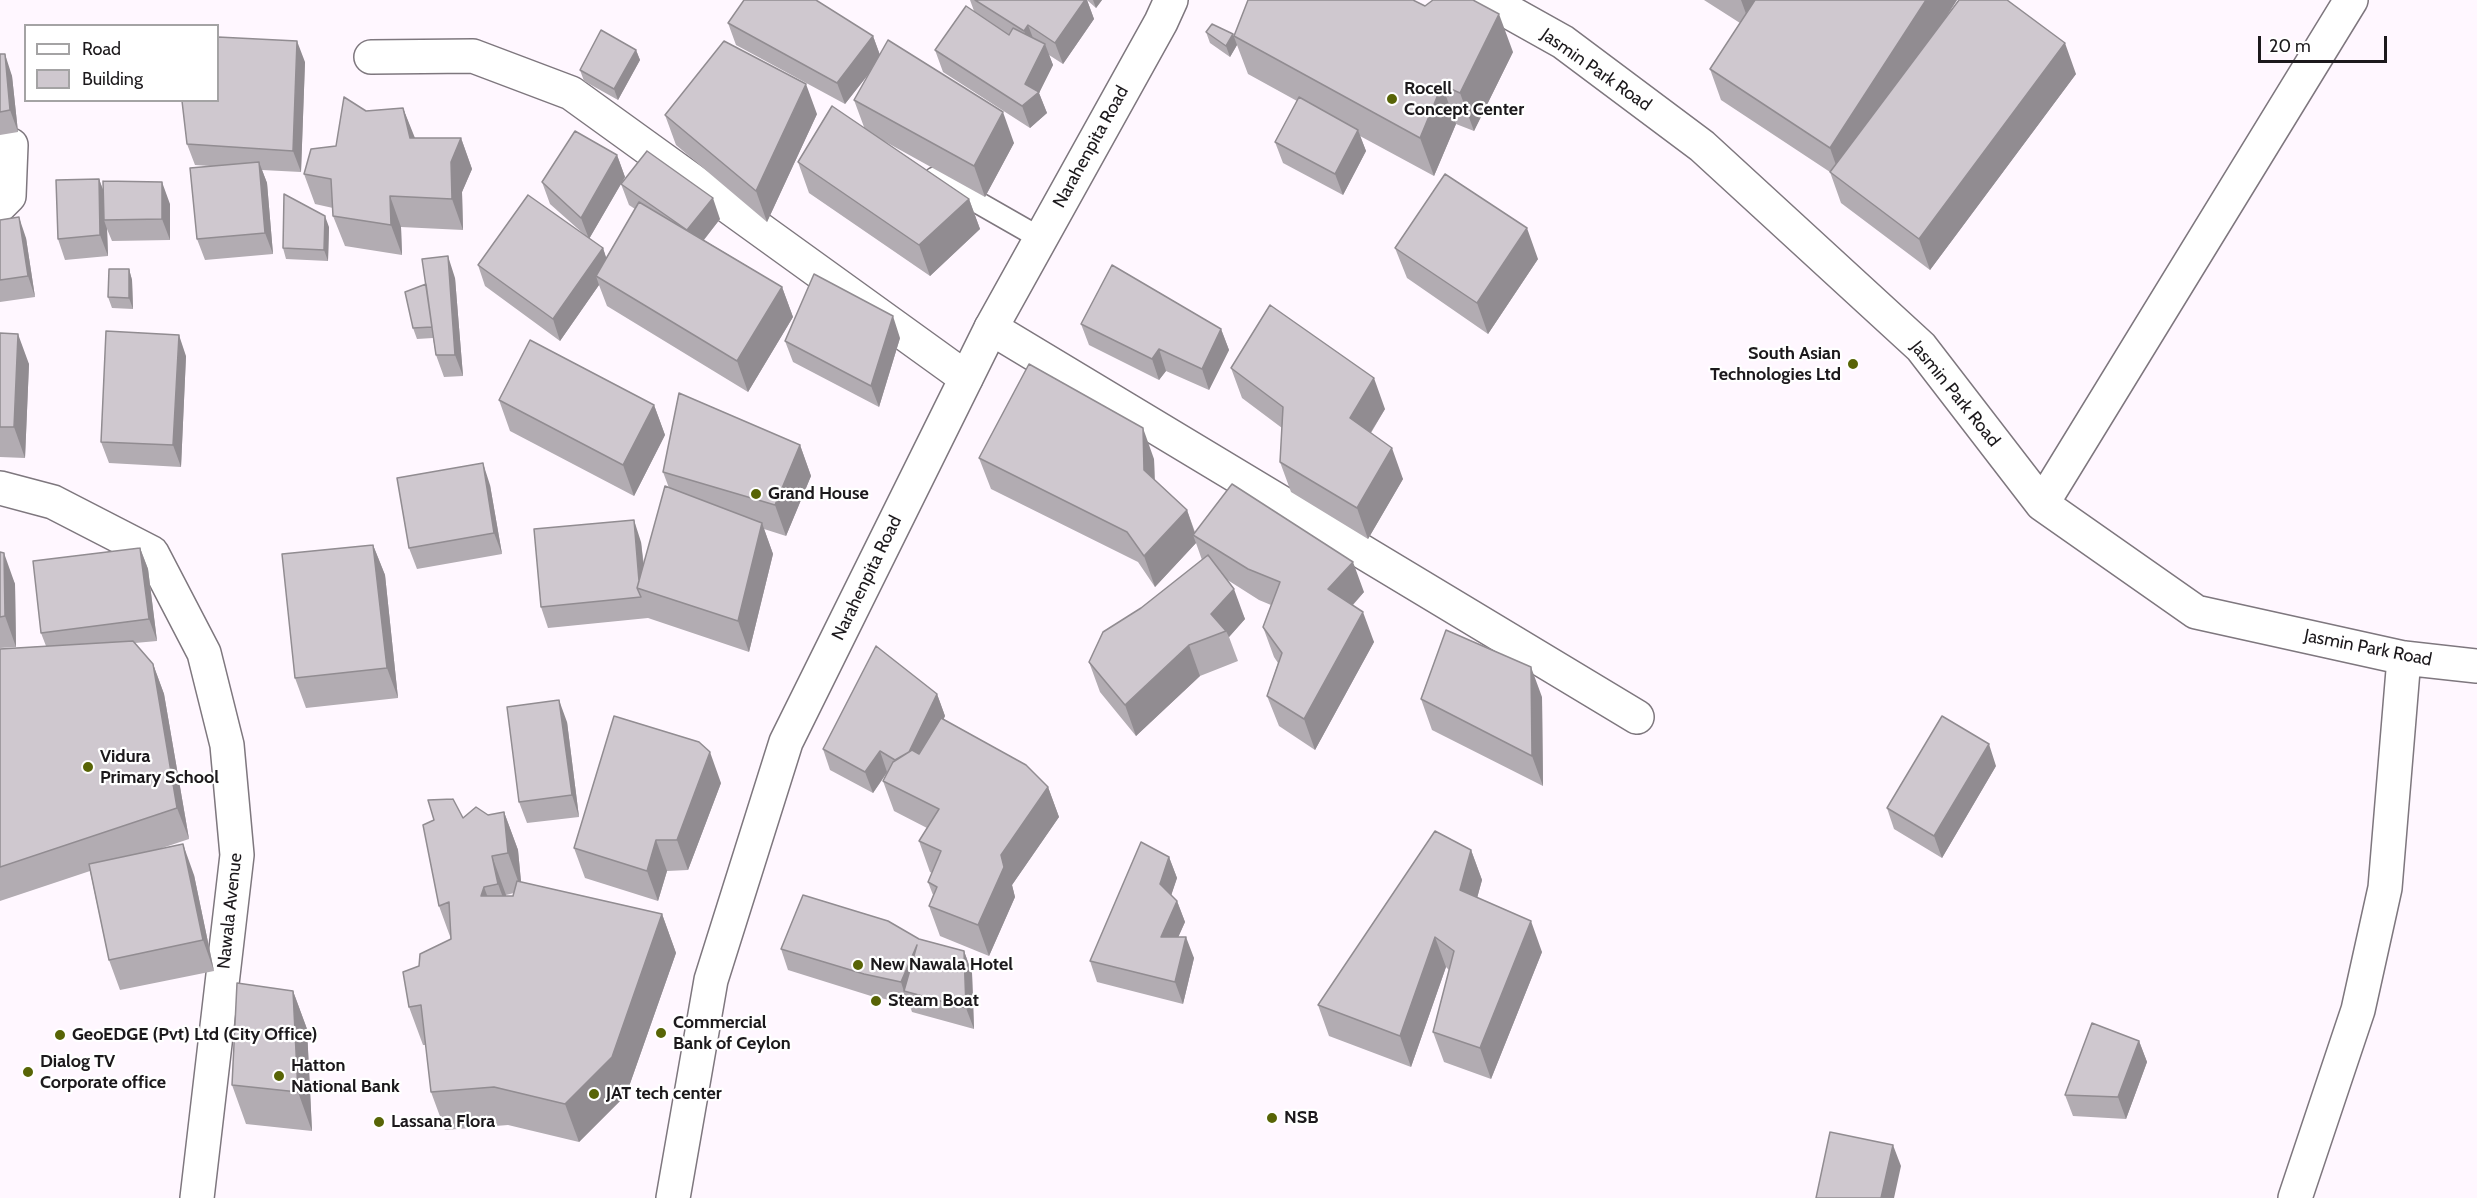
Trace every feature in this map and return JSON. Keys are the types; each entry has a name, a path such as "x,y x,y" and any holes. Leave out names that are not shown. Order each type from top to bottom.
{"street":[{"name":"Narahenpita Road","path":"672,1198 711,980 786,742 991,328 1161,22 1171,0"},
{"name":"Jasmin Park Road","path":"1488,0 1563,42 1702,146 1922,347 2042,504 2196,612 2404,658 2477,666"},
{"path":"2042,504 2351,0"},
{"path":"371,57 473,56 571,93 966,378"},
{"path":"0,205 9,196 11,145"},
{"path":"991,328 1637,717"},
{"name":"Nawala Avenue","path":"0,488 53,502 152,553 204,653 227,745 237,855 197,1198"},
{"path":"2295,1198 2358,1010 2385,888 2404,658"}],"lane":[{"path":"917,168 1040,238"}],"building":[{"path":"744,0 816,0 873,36 837,83 728,23"},
{"path":"975,0 1085,0 1055,43 1028,25 1024,31"},
{"name":"Rocell Concept Center","path":"1248,0 1413,0 1425,6 1433,0 1473,0 1499,14 1460,93 1442,85 1420,138 1234,36"},
{"path":"1755,0 1926,0 1830,148 1710,69"},
{"path":"1959,0 2007,0 2065,43 1919,239 1830,172"},
{"path":"966,6 1009,35 1013,28 1045,44 1025,84 1039,92 1022,106 935,50"},
{"path":"1212,24 1233,34 1226,46 1206,32"},
{"path":"601,30 636,50 614,89 580,70"},
{"path":"219,37 297,41 293,151 187,144 182,102 219,102"},
{"path":"888,40 1003,112 974,166 854,100"},
{"path":"724,41 806,84 756,191 665,115"},
{"path":"0,54 5,54 10,110 0,112"},
{"path":"344,97 366,111 403,108 410,138 461,138 451,162 452,199 390,196 391,225 333,216 331,179 304,174 311,149 336,146"},
{"path":"1299,97 1358,130 1335,174 1275,142"},
{"path":"832,106 969,199 919,245 798,162"},
{"path":"575,131 617,155 581,218 542,182"},
{"path":"647,151 713,198 687,230 621,184"},
{"path":"259,162 265,233 197,239 190,168"},
{"path":"1445,174 1527,228 1477,303 1395,248"},
{"path":"99,179 100,235 58,239 56,180"},
{"path":"103,181 162,182 162,219 104,220"},
{"path":"284,194 325,216 324,250 283,248"},
{"path":"528,195 603,248 553,319 478,265"},
{"path":"639,202 782,287 737,361 596,276"},
{"path":"19,217 28,276 0,280 0,220"},
{"path":"448,256 455,355 436,355 422,259"},
{"path":"1112,265 1221,329 1202,369 1159,349 1152,359 1081,324"},
{"path":"109,269 129,269 129,298 108,297"},
{"path":"814,274 893,316 871,386 785,341"},
{"path":"426,284 432,327 413,328 405,292"},
{"path":"1270,305 1374,378 1350,418 1392,448 1357,508 1280,462 1283,407 1231,368"},
{"path":"106,331 179,335 173,445 101,442"},
{"path":"0,333 18,334 14,427 0,427"},
{"path":"530,340 654,405 623,465 499,400"},
{"path":"1029,364 1143,428 1144,470 1187,510 1144,556 1127,532 979,458"},
{"path":"679,393 800,445 775,505 663,472"},
{"path":"483,463 494,533 409,548 397,478"},
{"path":"1232,484 1353,562 1328,589 1363,612 1304,719 1267,696 1282,653 1263,627 1280,582 1248,569 1193,535"},
{"path":"665,486 762,523 738,621 637,588"},
{"path":"634,520 639,581 637,588 641,597 541,607 534,529"},
{"path":"373,545 387,668 295,678 282,554"},
{"path":"140,548 149,619 41,633 33,561"},
{"path":"0,552 4,553 5,616 0,617"},
{"path":"1208,555 1234,589 1211,614 1226,631 1189,645 1125,705 1089,662 1103,632 1141,608"},
{"path":"1446,630 1531,667 1532,756 1421,699"},
{"name":"Vidura Primary School","path":"133,641 153,664 177,808 0,867 0,649"},
{"path":"876,646 937,694 909,752 895,760 880,751 865,772 823,749"},
{"path":"559,700 572,795 519,802 507,707"},
{"path":"614,716 699,742 710,752 677,840 656,840 647,871 574,848"},
{"path":"1942,716 1989,744 1934,836 1887,808"},
{"path":"941,718 1026,765 1048,787 1001,855 1004,867 978,925 929,906 937,887 928,882 941,851 919,841 939,809 883,781 893,762 912,750 919,754"},
{"path":"453,799 463,818 476,807 488,815 504,812 508,853 492,856 498,884 484,887 481,896 513,896 517,881 662,914 612,1057 565,1104 494,1087 431,1092 421,1005 409,1007 403,972 419,966 420,954 451,939 449,902 439,906 423,825 434,820 428,800"},
{"path":"1435,831 1471,850 1460,890 1531,921 1480,1048 1433,1032 1454,951 1435,937 1400,1036 1318,1005"},
{"path":"1141,842 1169,857 1160,884 1177,901 1161,937 1186,937 1175,982 1090,961"},
{"path":"183,844 203,940 109,960 89,864"},
{"path":"803,895 888,921 919,939 964,951 966,1008 904,991 917,945 901,982 864,974 781,949"},
{"path":"237,983 293,991 298,1092 232,1085"},
{"path":"2092,1023 2139,1041 2118,1097 2065,1095"},
{"path":"1830,1132 1893,1145 1881,1198 1816,1198"}],"place":[{"name":"Rocell Concept Center","path":"1392,99"},
{"name":"South Asian Technologies Ltd","path":"1853,364"},
{"name":"Grand House","path":"756,494"},
{"name":"Vidura Primary School","path":"88,767"},
{"name":"New Nawala Hotel","path":"858,965"},
{"name":"Steam Boat","path":"876,1001"},
{"name":"Commercial Bank of Ceylon","path":"661,1033"},
{"name":"GeoEDGE (Pvt) Ltd (City Office)","path":"60,1035"},
{"name":"Dialog TV Corporate office","path":"28,1072"},
{"name":"Hatton National Bank","path":"279,1076"},
{"name":"JAT tech center","path":"594,1094"},
{"name":"NSB","path":"1272,1118"},
{"name":"Lassana Flora","path":"379,1122"}]}
